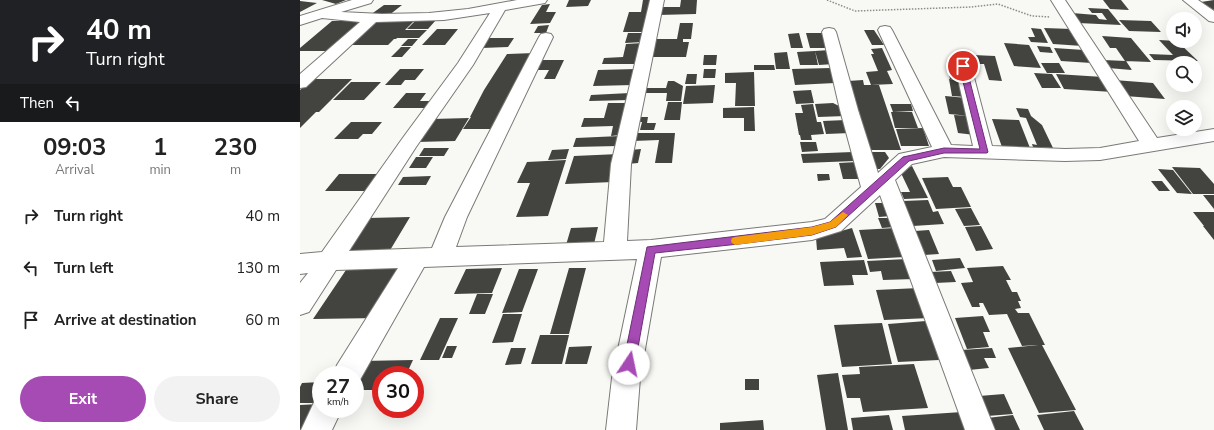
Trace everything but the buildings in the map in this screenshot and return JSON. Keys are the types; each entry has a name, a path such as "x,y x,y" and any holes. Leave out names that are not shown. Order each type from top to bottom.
{"street":[{"path":"300,21 366,0"},
{"path":"320,14 345,18 372,19 445,16 540,0"},
{"path":"615,250 621,164 657,0"},
{"path":"1058,0 1152,146"},
{"path":"1190,0 1214,18"},
{"path":"300,304 409,143 465,65 502,6"},
{"path":"300,83 372,19"},
{"path":"885,30 944,151"},
{"path":"829,32 849,110 980,430"},
{"path":"353,366 456,217 546,38"},
{"path":"963,66 984,152"},
{"path":"300,264 651,249 812,231 833,224 906,159 944,151 1065,155 1100,154 1214,135"},
{"path":"621,430 626,378 651,249"},
{"path":"316,430 322,418"}],"path":[{"path":"827,0 855,11 971,7 998,4 1032,16 1071,19"}],"slow traffic":[{"path":"735,241 812,231 833,224 843,215"}],"route":[{"path":"629,364 651,249 812,231 833,224 906,159 944,151 984,152 963,66"}]}
